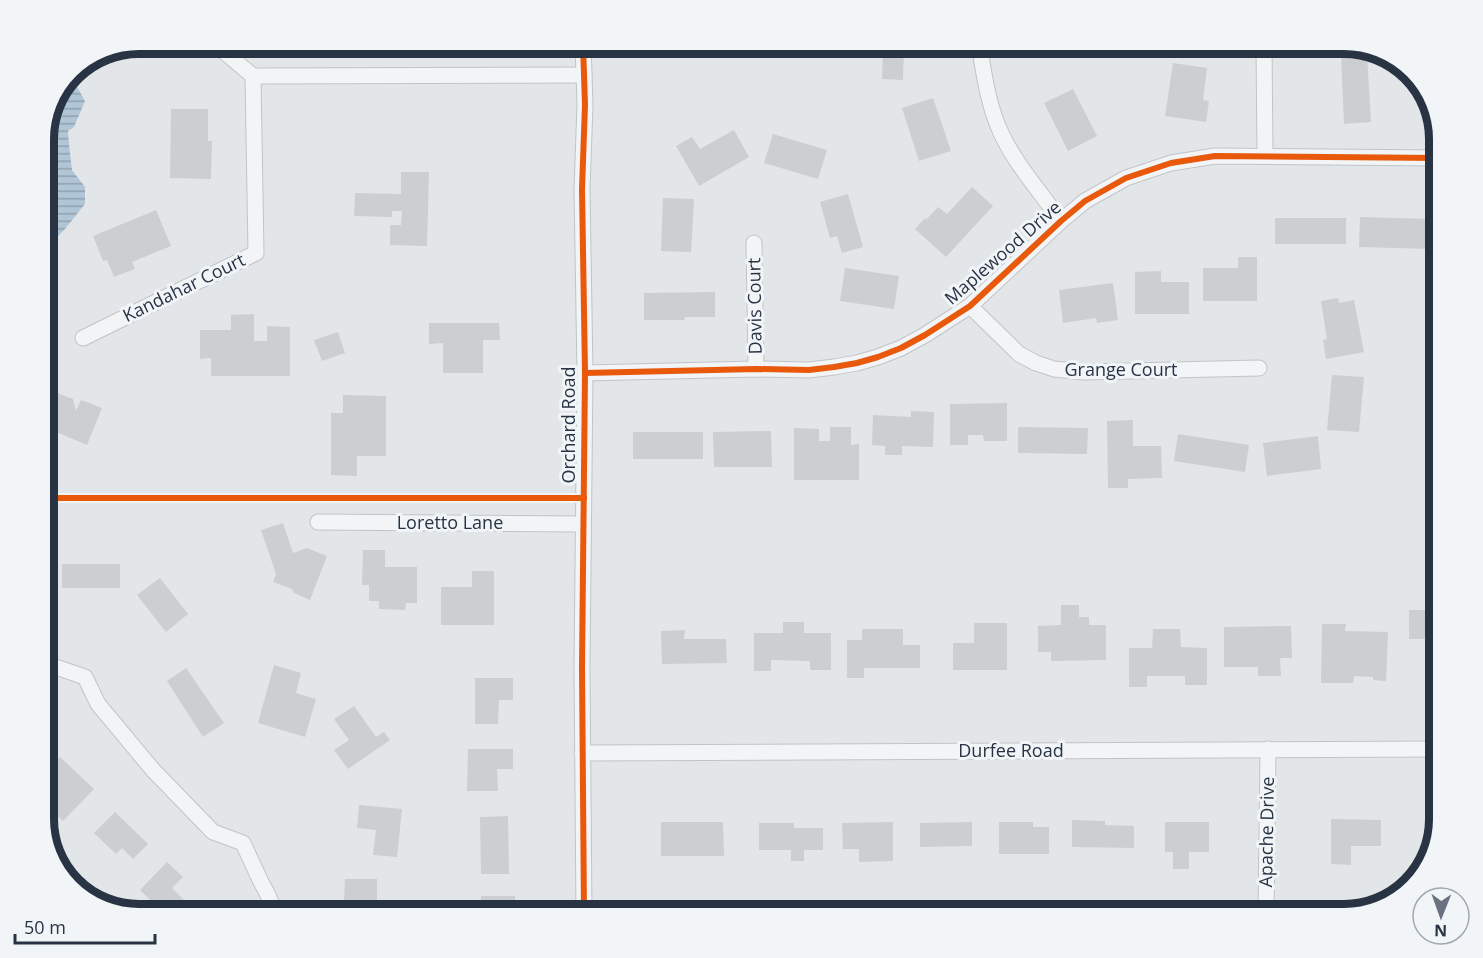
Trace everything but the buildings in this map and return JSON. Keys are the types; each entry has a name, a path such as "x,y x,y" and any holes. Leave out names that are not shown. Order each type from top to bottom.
{"street":[{"path":"227,54 253,76 584,75"},
{"name":"Orchard Road","path":"583,54 584,904"},
{"path":"981,54 993,113 1002,134 1013,154 1061,221"},
{"path":"1264,54 1266,156"},
{"name":"Kandahar Court","path":"83,338 256,253 253,76"},
{"name":"Maplewood Drive","path":"585,373 809,370 834,368 868,360 917,340 970,306 1061,221 1086,201 1126,178 1171,163 1215,156 1429,158"},
{"name":"Davis Court","path":"754,243 756,369"},
{"name":"Grange Court","path":"970,306 1019,354 1054,369 1085,372 1259,368"},
{"name":"Loretto Lane","path":"318,522 583,524"},
{"path":"54,666 85,677 98,704 153,770 213,832 243,843 272,904"},
{"name":"Apache Drive","path":"1266,904 1268,749"},
{"name":"Durfee Road","path":"582,753 1429,749"}],"water":[{"path":"75,83 85,101 74,127 68,131 72,170 85,187 85,204 54,240 54,133 63,101"}],"cycle path":[{"path":"583,54 584,904"},
{"path":"585,373 809,370 857,363 878,357 925,335 970,306 1085,201 1126,178 1171,163 1215,156 1429,158"},
{"path":"54,498 584,498"}]}
